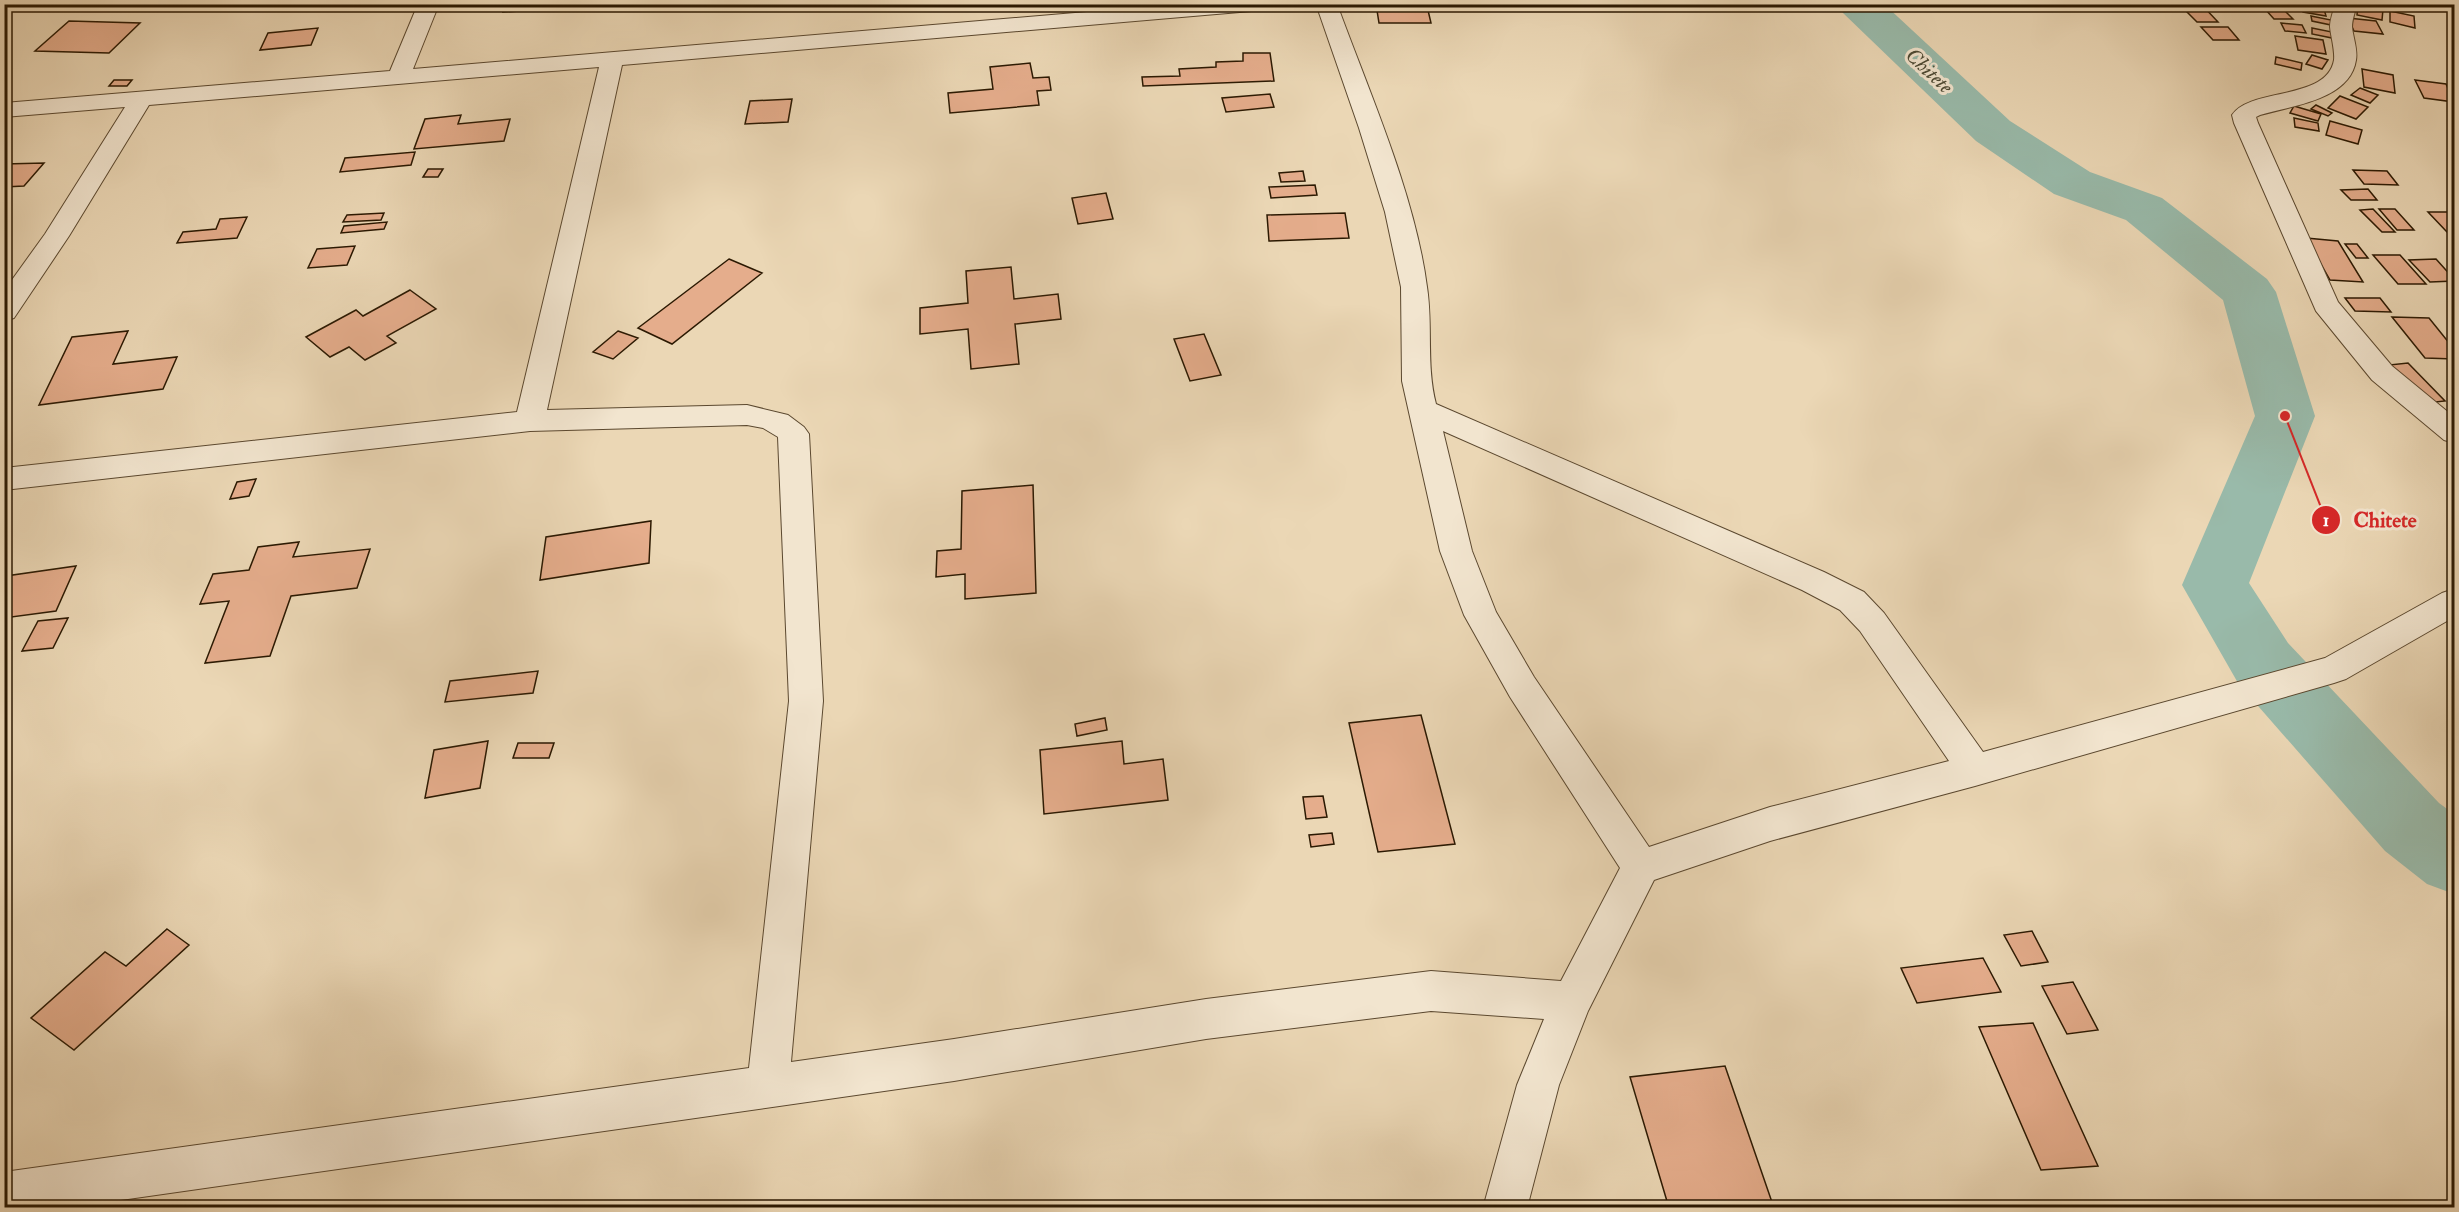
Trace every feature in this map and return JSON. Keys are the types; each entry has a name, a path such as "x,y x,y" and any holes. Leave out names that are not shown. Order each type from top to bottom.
{"street":[{"path":"398,78 429,4"},
{"path":"4,110 1263,4"},
{"path":"1326,4 1371,128 1398,212 1414,287 1416,381 1456,551 1481,615 1522,687 1641,867"},
{"path":"2346,4 2342,24 2345,60 2335,80 2314,92 2252,110 2244,115 2246,123 2326,305 2382,373 2454,433"},
{"path":"530,421 612,59"},
{"path":"4,312 56,237 142,98"},
{"path":"1422,410 1803,576 1852,601 1872,622 1975,770"},
{"path":"4,479 530,421 747,415 784,424 794,434 806,701 768,1087"},
{"path":"1505,1208 1538,1085 1572,1000 1641,867 1770,824 1975,770 2334,669 2454,602"},
{"path":"4,1194 954,1060 1206,1019 1431,991 1572,1000"}],"building":[{"path":"506,4 555,4 554,9 503,12"},
{"path":"1376,4 1435,4 1435,6 1427,6 1431,23 1379,23"},
{"path":"2179,4 2201,4 2218,22 2197,22"},
{"path":"2358,4 2383,9 2382,20 2357,15"},
{"path":"2399,4 2426,4 2429,10 2401,7"},
{"path":"2301,6 2324,9 2326,16 2303,12"},
{"path":"2265,9 2283,9 2293,19 2274,19"},
{"path":"2390,11 2414,16 2415,28 2390,22"},
{"path":"2311,16 2331,20 2331,25 2312,21"},
{"path":"2348,18 2376,21 2383,34 2354,31"},
{"path":"69,21 140,23 109,53 35,51"},
{"path":"2281,23 2302,25 2306,33 2285,31"},
{"path":"2201,27 2228,27 2239,40 2213,40"},
{"path":"318,28 311,45 260,50 268,33"},
{"path":"2312,28 2332,32 2332,38 2312,34"},
{"path":"2295,36 2323,40 2326,54 2298,50"},
{"path":"1243,53 1270,53 1274,81 1143,86 1142,77 1180,76 1179,69 1216,67 1216,62 1243,61"},
{"path":"2312,55 2328,60 2322,69 2306,64"},
{"path":"2276,57 2302,63 2301,70 2275,64"},
{"path":"1030,63 1033,78 1049,77 1051,90 1037,91 1039,105 950,113 948,93 993,89 990,67"},
{"path":"2362,69 2393,75 2395,93 2364,87"},
{"path":"114,80 132,80 127,86 109,86"},
{"path":"2415,80 2446,84 2454,102 2424,98"},
{"path":"2360,88 2378,95 2370,103 2351,95"},
{"path":"1270,94 1274,107 1226,112 1222,98"},
{"path":"2340,96 2368,107 2356,119 2328,108"},
{"path":"792,99 788,122 745,124 750,101"},
{"path":"2316,105 2332,113 2328,116 2311,109"},
{"path":"2294,106 2321,114 2318,121 2290,113"},
{"path":"461,115 458,124 510,119 504,141 414,149 425,119"},
{"path":"2294,118 2318,123 2319,131 2295,127"},
{"path":"2330,121 2362,130 2358,144 2326,135"},
{"path":"415,152 411,165 340,172 345,158"},
{"path":"44,163 24,186 4,187 4,164"},
{"path":"428,169 443,169 438,177 423,177"},
{"path":"2353,170 2387,171 2398,185 2364,184"},
{"path":"1303,171 1305,181 1281,182 1279,173"},
{"path":"1315,185 1317,195 1271,198 1269,187"},
{"path":"2368,189 2377,200 2351,200 2341,190"},
{"path":"1106,193 1113,219 1078,224 1072,198"},
{"path":"2373,209 2395,232 2382,232 2360,210"},
{"path":"2379,209 2395,209 2414,230 2397,230"},
{"path":"2428,212 2454,212 2454,232 2447,232"},
{"path":"384,213 381,220 343,222 347,215"},
{"path":"1345,213 1349,238 1269,241 1267,215"},
{"path":"247,217 237,238 177,243 183,232 216,229 220,219"},
{"path":"387,222 384,229 341,233 344,226"},
{"path":"2306,238 2338,241 2363,282 2330,280"},
{"path":"2345,244 2357,244 2368,258 2356,258"},
{"path":"355,246 347,265 308,268 317,249"},
{"path":"2373,255 2400,255 2426,284 2398,284"},
{"path":"729,259 762,273 672,344 638,328"},
{"path":"2436,259 2454,281 2430,282 2409,260"},
{"path":"1011,267 1014,299 1058,294 1061,319 1015,324 1019,364 971,369 968,329 920,334 920,308 968,303 966,271"},
{"path":"410,290 436,309 387,336 396,343 365,360 349,347 330,357 306,337 356,310 363,316"},
{"path":"2345,298 2380,298 2391,312 2355,311"},
{"path":"2392,317 2429,318 2454,349 2454,359 2425,358"},
{"path":"128,331 113,364 177,357 163,389 39,405 72,337"},
{"path":"618,331 638,338 613,359 593,352"},
{"path":"1204,334 1221,375 1190,381 1174,339"},
{"path":"2408,363 2445,401 2426,403 2389,365"},
{"path":"256,479 249,496 230,499 237,482"},
{"path":"1033,485 1036,593 965,599 965,574 936,577 937,551 961,549 962,491"},
{"path":"651,521 649,563 540,580 546,537"},
{"path":"299,542 293,557 370,549 357,588 291,596 270,656 205,663 229,601 200,604 213,574 249,570 258,547"},
{"path":"76,566 56,611 4,618 6,576"},
{"path":"68,618 53,648 22,651 38,621"},
{"path":"538,671 533,693 445,702 450,681"},
{"path":"1421,715 1455,844 1378,852 1349,723"},
{"path":"1105,718 1107,730 1077,736 1075,724"},
{"path":"488,741 480,788 425,798 434,750"},
{"path":"1122,741 1124,764 1163,759 1168,800 1044,814 1040,750"},
{"path":"518,743 554,743 549,758 513,758"},
{"path":"1323,796 1327,817 1306,819 1303,797"},
{"path":"1332,833 1334,844 1311,847 1309,835"},
{"path":"167,929 189,945 74,1050 31,1018 105,952 126,966"},
{"path":"2032,931 2048,962 2021,966 2004,935"},
{"path":"1983,958 2001,992 1917,1003 1901,968"},
{"path":"2073,982 2098,1030 2067,1034 2042,986"},
{"path":"2033,1023 2098,1166 2041,1170 1979,1027"},
{"path":"1725,1066 1774,1208 1669,1208 1630,1077"}],"waterway":[{"name":"Chitete","path":"1858,4 1993,131 2072,183 2144,209 2248,292 2285,416 2215,585 2263,663 2412,827 2454,859"}],"place":[{"name":"Chitete","path":"2285,416"}]}
